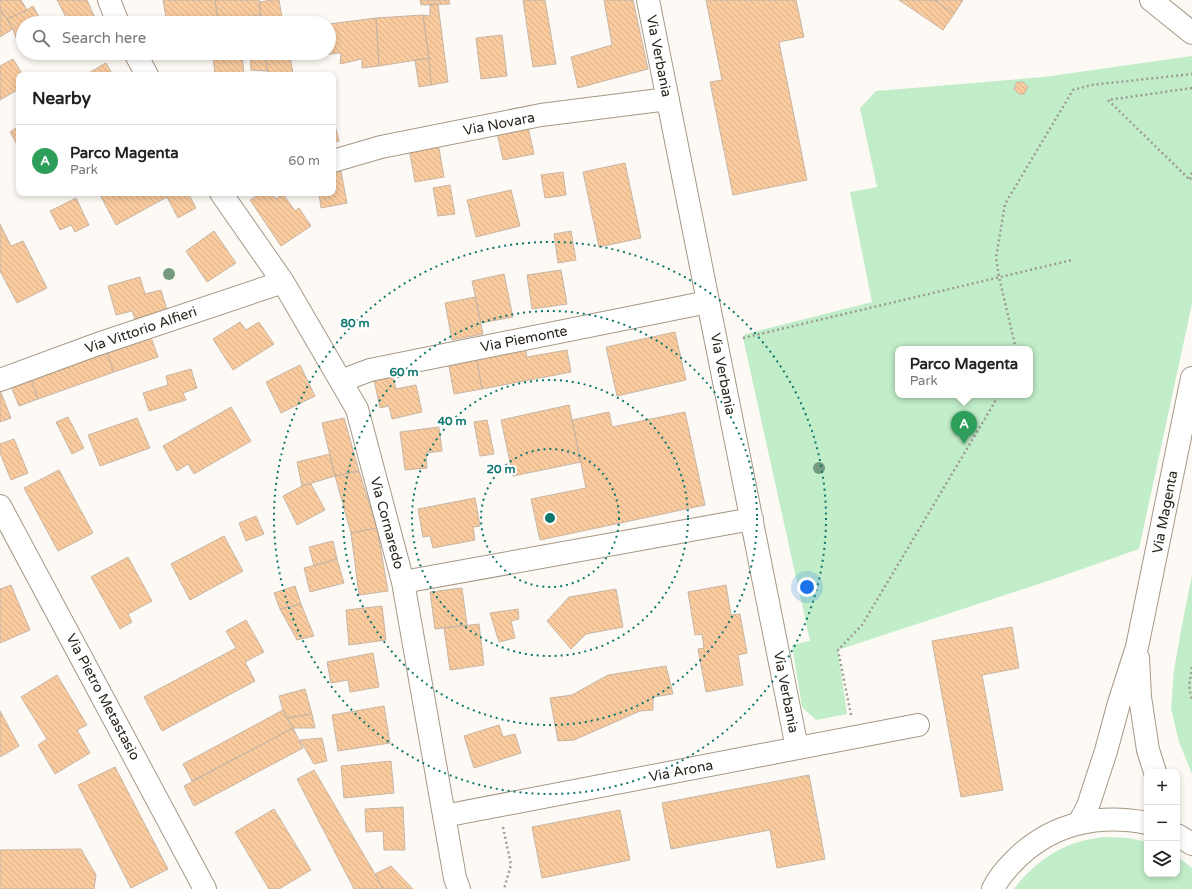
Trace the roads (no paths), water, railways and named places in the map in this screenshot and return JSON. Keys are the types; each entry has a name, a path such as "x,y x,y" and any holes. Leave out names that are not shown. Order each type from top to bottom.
{"street":[{"path":"109,0 115,16"},
{"name":"Via Verbania","path":"648,0 797,748"},
{"path":"1151,0 1192,33"},
{"path":"139,60 145,72"},
{"name":"Via Novara","path":"336,160 381,146 541,115 668,99"},
{"name":"Via Cornaredo","path":"225,196 283,282 357,409 403,582 455,878 459,889"},
{"name":"Via Vittorio Alfieri","path":"0,380 95,345 283,282"},
{"name":"Via Piemonte","path":"341,381 370,370 708,302"},
{"name":"Via Magenta","path":"1079,823 1088,806 1137,647 1192,378"},
{"name":"Via Pietro Metastasio","path":"0,506 205,889"},
{"path":"403,582 752,519"},
{"name":"Via Magenta","path":"1137,647 1140,697 1148,750 1154,769"},
{"name":"Via Arona","path":"444,816 918,724"},
{"path":"991,888 1006,869 1028,847 1056,831 1079,823 1103,819 1122,819 1144,823"}],"place":[{"name":"Parco Magenta","path":"964,444"}]}
